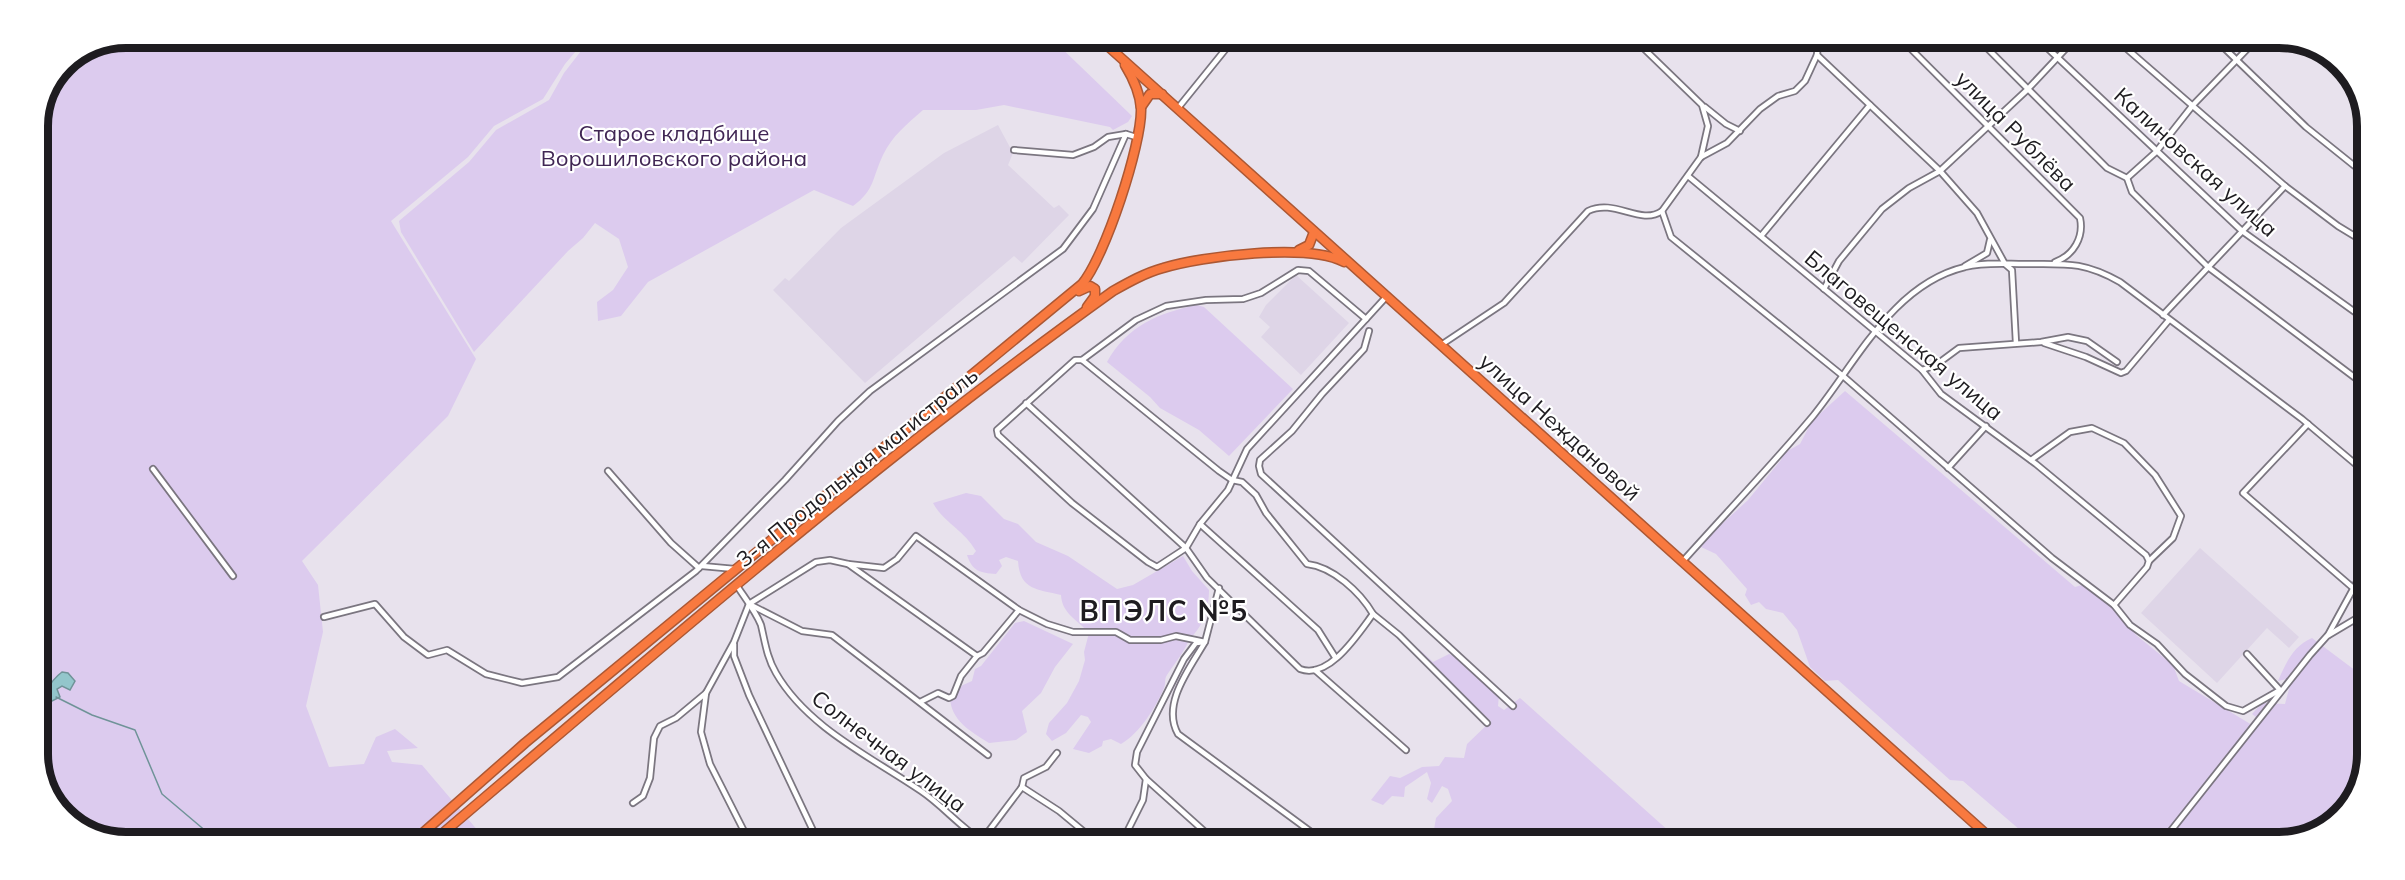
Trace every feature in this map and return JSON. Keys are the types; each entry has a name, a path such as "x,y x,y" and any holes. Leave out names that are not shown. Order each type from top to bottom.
{"highway":[{"name":"улица Неждановой","path":"1110,48 1984,832"},
{"path":"1120,57 1136,85 1141,108"},
{"path":"1141,108 1144,99 1150,94 1163,94"},
{"name":"3-я Продольная магистраль","path":"423,832 525,743 735,569 985,363 1069,298 1094,268 1120,196 1136,137 1141,108"},
{"path":"1296,251 1309,244 1314,232"},
{"name":"3-я Продольная магистраль","path":"444,832 535,753 838,501 1113,291 1163,267 1296,251 1327,255 1354,268"},
{"path":"1094,268 1093,279 1097,286 1113,291"},
{"path":"1069,298 1084,288 1094,287 1095,296 1082,314"}],"street":[{"path":"1178,108 1227,48"},
{"path":"1643,48 1702,105 1720,119 1740,130"},
{"path":"1701,157 1727,143 1760,109 1778,96 1795,91 1817,55 1818,48"},
{"name":"улица Рублёва","path":"1911,48 2080,218 2083,231 2078,241 2061,260 2050,264"},
{"path":"1987,48 2026,90 2107,168 2127,178 2132,192 2208,267 2357,379"},
{"name":"Калиновская улица","path":"2047,48 2242,231 2357,314"},
{"path":"1824,289 1839,261 1882,209 1909,188 1940,171 2026,90 2066,48"},
{"path":"2126,48 2285,186 2357,238"},
{"path":"2224,48 2306,127 2357,168"},
{"path":"2127,178 2156,152 2193,105 2248,48"},
{"path":"1817,55 1940,171 1977,213 1990,240 2005,264 2012,270 2016,343"},
{"path":"1441,345 1504,303 1588,211 1606,206 1646,216 1662,211 1701,157 1708,126 1702,105"},
{"path":"1761,236 1870,105"},
{"path":"1708,126 1720,119"},
{"path":"324,616 375,604 404,637 428,655 447,650 486,674 522,683 558,677 701,567 838,421 870,391 1063,249 1093,209 1126,134"},
{"path":"1014,150 1073,155 1094,147 1107,137 1126,134 1136,137"},
{"name":"Благовещенская улица","path":"1688,176 1922,370 1941,394 2031,460 2146,555 2148,564"},
{"path":"2163,315 2285,186"},
{"path":"1662,211 1671,237 1843,376 2052,558 2114,605 2130,625 2157,644 2185,674 2226,706 2244,711 2280,690"},
{"path":"1683,561 1787,446 1892,312 1916,292 1987,253 1990,240"},
{"path":"1964,267 2005,264 2077,264 2106,274 2120,282 2307,424 2357,465"},
{"path":"1366,319 1309,271 1298,270 1261,293 1243,299 1206,300 1166,306 1136,320 1082,360 1075,360 998,430 998,435 1072,503 1157,567 1186,548 1200,524 1228,490 1247,449 1366,319 1386,296"},
{"path":"2042,342 2121,373 2126,371 2169,320"},
{"path":"1369,331 1364,349 1322,394 1292,431 1260,460 1259,466 1262,474 1513,706"},
{"path":"1922,370 1936,365 1959,348 2078,338 2087,341 2117,362"},
{"path":"2057,339 2057,347"},
{"path":"1082,360 1232,480 1242,482 1256,495 1266,513 1307,564 1316,565 1344,582 1366,602 1373,614 1399,635 1487,723"},
{"path":"1026,404 1186,548 1207,578 1300,669 1309,672 1315,670 1335,657 1356,636 1373,614"},
{"path":"2307,424 2243,493 2352,587"},
{"path":"1948,468 1986,426"},
{"path":"2031,460 2070,432 2092,428 2124,443 2155,475 2181,516 2173,538 2114,605"},
{"path":"153,469 233,576"},
{"path":"609,471 671,543 701,567 735,569"},
{"path":"1200,524 1318,630 1335,657"},
{"path":"633,803 643,796 650,778 654,738 660,726 676,718 706,693 734,642 749,604 816,562 830,560 884,568 897,559 916,536 1019,610 1047,624 1073,632 1116,632 1130,640 1161,640 1176,636 1205,642"},
{"path":"848,564 977,656"},
{"path":"2170,832 2258,723 2280,690 2327,636 2357,580"},
{"name":"Солнечная улица","path":"737,586 760,623 766,652 776,674 802,708 862,754 923,792 969,832"},
{"path":"1219,588 1205,642 1180,686 1172,723 1178,734 1311,832"},
{"path":"749,604 802,631 832,635 988,755"},
{"path":"920,702 938,693 949,698 953,696 961,676 1019,610"},
{"path":"2327,636 2357,618"},
{"path":"734,642 734,656 749,695 814,832"},
{"path":"1205,642 1196,643 1184,658 1137,752 1135,765 1146,779 1205,832"},
{"path":"2247,654 2280,690"},
{"path":"1315,670 1406,750"},
{"path":"706,693 701,732 710,764 744,832"},
{"path":"987,832 1022,787 1024,778 1046,767 1057,753"},
{"path":"1127,832 1143,800 1146,779"},
{"path":"1022,787 1059,811 1084,832"}],"shaded area":[{"path":"998,125 1013,153 1008,165 1054,208 1059,205 1069,215 1022,263 1014,256 865,383 773,290 785,278 789,281 841,228 944,153"},
{"path":"1296,275 1349,323 1301,375 1261,337 1270,327 1259,317 1266,305"},
{"path":"2200,548 2299,637 2289,648 2267,628 2217,683 2141,613"}],"green space":[{"path":"126,48 579,48 565,64 543,99 494,126 468,157 391,221 476,359 448,416 302,561 318,585 323,632 306,706 329,767 364,764 376,737 395,729 418,748 387,751 392,762 422,765 479,832 126,832 101,828 83,819 64,801 56,788 48,759 48,126 54,96 61,83 83,61 96,54"},
{"name":"Старое кладбище Ворошиловского района","path":"583,48 1061,48 1132,116 1128,122 1113,130 1110,127 1004,105 976,110 923,110 891,142 869,189 853,206 814,190 648,282 621,316 598,321 597,302 613,290 628,267 619,239 595,223 474,352 401,232 399,221 469,162 496,130 549,100 564,73"},
{"path":"1197,305 1204,307 1293,389 1229,456 1199,430 1160,408 1107,362 1124,339 1145,323 1169,312"},
{"path":"1845,391 2075,587 2082,585 2118,612 2136,635 2173,665 2179,681 2257,728 2261,721 2252,714 2262,703 2285,704 2292,678 2278,681 2295,650 2312,638 2357,672 2357,754 2353,779 2341,801 2326,816 2313,824 2304,828 2279,832 2022,832 1963,781 1950,780 1838,680 1825,681 1810,667 1797,630 1783,613 1766,609 1759,602 1751,605 1745,595 1747,589 1716,554 1701,547 1709,536 1748,500 1781,460 1784,453 1800,444 1812,421"},
{"path":"966,493 981,496 1004,519 1018,524 1036,542 1068,556 1117,589 1133,585 1183,556 1192,571 1209,590 1208,603 1201,623 1166,677 1165,686 1157,703 1135,733 1121,744 1111,739 1103,741 1102,746 1089,753 1073,749 1091,722 1088,717 1081,715 1066,733 1052,741 1046,734 1049,723 1067,703 1079,681 1089,633 1067,612 1061,595 1038,590 1026,583 1019,571 1018,561 1006,557 999,560 1002,566 996,574 981,572 971,565 967,555 973,555 976,551 933,503"},
{"path":"1024,621 1073,644 1055,667 1041,693 1022,711 1027,732 1016,740 989,743 968,729 957,718 953,712 950,696 972,681 975,669 981,666 1015,623"},
{"path":"1419,649 1433,662 1449,654 1463,660 1499,695 1498,706 1504,710 1520,698 1670,832 1434,832 1436,818 1452,801 1448,789 1442,786 1432,803 1427,799 1431,783 1427,772 1405,787 1404,797 1392,796 1383,805 1371,800 1390,776 1400,778 1422,767 1439,766 1445,757 1464,758 1467,744 1491,721 1416,654"}],"water":[{"path":"62,672 68,673 75,681 70,690 62,686 57,689 60,697 48,703 48,689"}],"waterway":[{"path":"56,697 92,715 135,730 162,794 207,832"}],"district":[{"name":"ВПЭЛС №5","path":"1164,610"}]}
